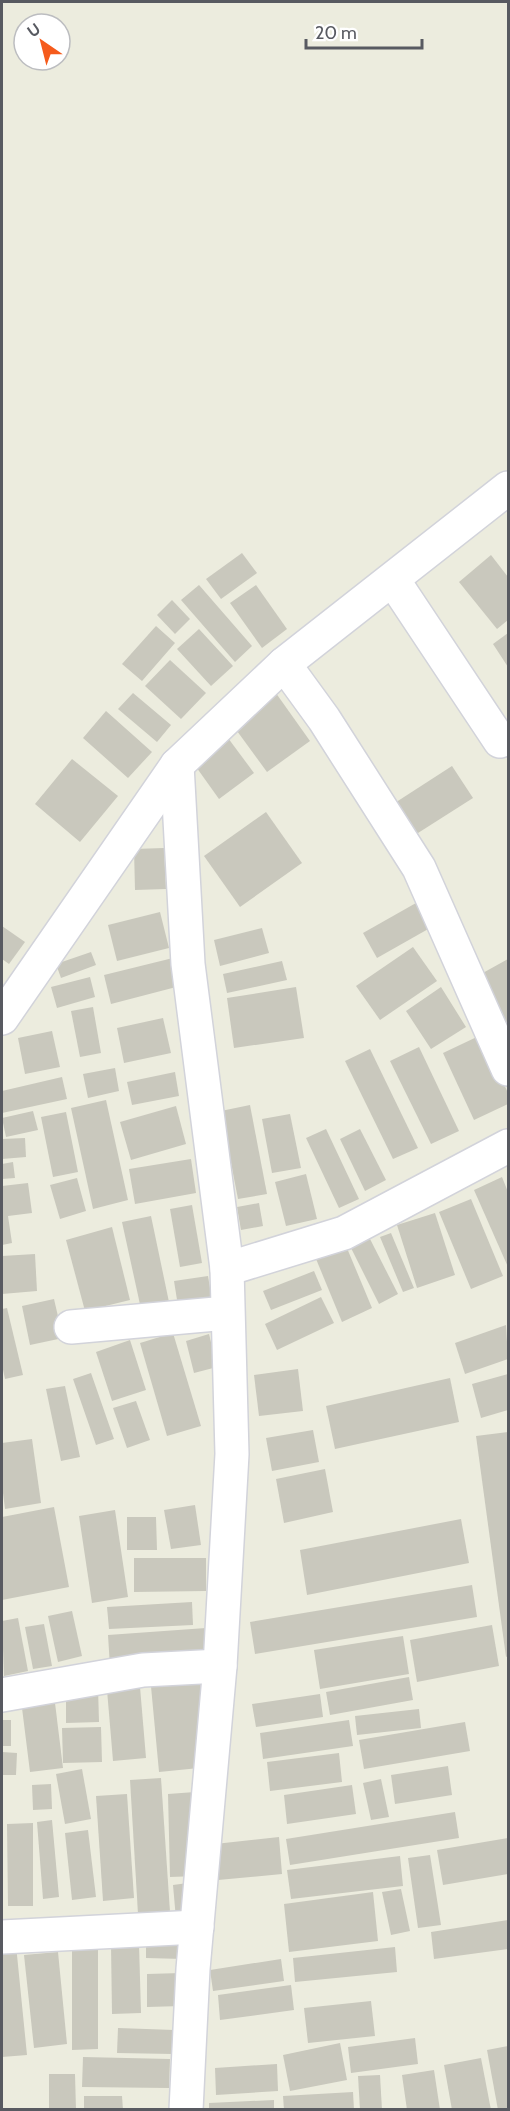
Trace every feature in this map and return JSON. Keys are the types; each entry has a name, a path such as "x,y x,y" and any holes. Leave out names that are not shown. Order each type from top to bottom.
{"street":[{"path":"2,1018 177,765 284,664 508,488"},
{"path":"393,580 500,741"},
{"path":"284,664 324,719 419,868 508,1069"},
{"path":"177,765 188,964 227,1269 232,1454 220,1666 197,1928 186,2109"},
{"path":"227,1269 344,1233 508,1146"},
{"path":"70,1327 227,1313"},
{"path":"2,1695 143,1670 220,1666"},
{"path":"2,1936 197,1928"}],"building":[{"path":"242,553 257,573 221,599 206,579"},
{"path":"491,555 508,577 508,620 497,629 459,582"},
{"path":"199,585 252,646 235,662 181,600"},
{"path":"256,585 287,629 262,648 230,603"},
{"path":"172,600 190,619 175,634 157,615"},
{"path":"156,626 175,643 142,681 122,664"},
{"path":"199,629 233,666 211,686 177,649"},
{"path":"508,633 508,667 493,644"},
{"path":"170,660 206,693 181,719 145,686"},
{"path":"273,689 310,741 267,772 229,720"},
{"path":"133,693 171,725 157,742 118,709"},
{"path":"106,711 152,752 128,778 83,738"},
{"path":"228,738 254,773 219,799 194,764"},
{"path":"72,759 118,796 80,842 35,804"},
{"path":"452,766 473,798 407,840 387,808"},
{"path":"266,812 302,863 240,907 204,856"},
{"path":"164,848 166,889 135,890 134,849"},
{"path":"416,903 430,928 377,958 363,933"},
{"path":"160,912 169,948 117,961 108,925"},
{"path":"2,926 25,942 9,964 2,959"},
{"path":"262,928 269,953 220,966 214,940"},
{"path":"413,947 437,981 380,1020 356,986"},
{"path":"91,952 96,965 61,978 56,964"},
{"path":"173,958 180,986 111,1004 104,975"},
{"path":"508,959 508,1027 481,974"},
{"path":"282,961 287,980 227,993 223,974"},
{"path":"90,977 95,997 57,1008 51,987"},
{"path":"296,987 304,1038 234,1048 227,998"},
{"path":"441,987 466,1027 431,1049 406,1011"},
{"path":"93,1007 101,1053 80,1057 71,1011"},
{"path":"163,1018 171,1053 124,1063 117,1028"},
{"path":"52,1031 60,1067 25,1074 18,1038"},
{"path":"481,1035 508,1093 508,1104 474,1120 443,1053"},
{"path":"419,1047 459,1131 431,1144 390,1061"},
{"path":"370,1049 418,1148 393,1159 345,1061"},
{"path":"115,1068 119,1091 88,1098 83,1074"},
{"path":"175,1072 179,1096 132,1105 127,1082"},
{"path":"62,1077 67,1099 2,1113 2,1091"},
{"path":"106,1100 128,1200 93,1209 71,1108"},
{"path":"250,1105 267,1194 238,1199 221,1111"},
{"path":"176,1106 186,1144 131,1160 120,1122"},
{"path":"33,1111 38,1130 6,1137 2,1118"},
{"path":"66,1112 78,1172 53,1177 41,1117"},
{"path":"290,1114 301,1168 272,1173 262,1119"},
{"path":"326,1129 359,1199 339,1208 306,1138"},
{"path":"360,1129 386,1180 365,1191 340,1139"},
{"path":"25,1138 26,1157 2,1159 2,1139"},
{"path":"191,1159 196,1193 135,1204 129,1169"},
{"path":"13,1162 15,1178 2,1179 2,1164"},
{"path":"306,1174 317,1219 286,1226 275,1182"},
{"path":"502,1177 508,1192 508,1267 474,1190"},
{"path":"77,1178 86,1211 60,1219 50,1185"},
{"path":"28,1183 32,1213 8,1216 12,1243 2,1245 2,1186"},
{"path":"471,1199 503,1276 471,1289 439,1212"},
{"path":"259,1203 263,1226 241,1230 237,1207"},
{"path":"192,1205 202,1263 180,1267 170,1209"},
{"path":"435,1213 455,1275 417,1288 397,1225"},
{"path":"151,1216 169,1302 141,1309 122,1222"},
{"path":"112,1227 130,1300 85,1311 66,1240"},
{"path":"391,1233 414,1288 403,1292 380,1237"},
{"path":"369,1237 398,1294 379,1304 350,1246"},
{"path":"344,1241 372,1308 342,1322 314,1254"},
{"path":"35,1254 37,1291 2,1294 2,1256"},
{"path":"314,1271 322,1290 271,1310 263,1291"},
{"path":"208,1276 212,1300 178,1306 174,1281"},
{"path":"321,1297 334,1323 277,1350 265,1324"},
{"path":"54,1299 63,1338 30,1345 22,1306"},
{"path":"7,1308 23,1375 5,1379 2,1365 2,1309"},
{"path":"506,1325 508,1359 465,1374 455,1343"},
{"path":"173,1333 201,1426 167,1436 140,1343"},
{"path":"209,1334 217,1367 194,1373 186,1341"},
{"path":"130,1340 146,1390 112,1401 96,1352"},
{"path":"298,1369 303,1411 259,1416 254,1375"},
{"path":"91,1373 114,1439 96,1445 73,1379"},
{"path":"508,1374 508,1410 481,1418 472,1384"},
{"path":"450,1378 459,1422 335,1449 326,1406"},
{"path":"65,1386 80,1457 61,1461 46,1389"},
{"path":"136,1401 150,1440 127,1448 113,1408"},
{"path":"313,1430 319,1462 272,1471 266,1438"},
{"path":"508,1432 508,1656 506,1657 476,1436"},
{"path":"32,1439 41,1503 5,1509 2,1485 2,1443"},
{"path":"325,1469 333,1512 284,1523 276,1479"},
{"path":"195,1505 201,1545 171,1549 164,1510"},
{"path":"54,1507 69,1587 2,1600 2,1517"},
{"path":"115,1510 128,1597 92,1603 79,1516"},
{"path":"127,1517 156,1517 157,1550 127,1550"},
{"path":"461,1519 469,1563 307,1595 300,1550"},
{"path":"134,1558 206,1558 206,1591 134,1592"},
{"path":"472,1585 477,1617 255,1654 250,1622"},
{"path":"192,1602 193,1625 109,1629 107,1607"},
{"path":"72,1611 82,1656 58,1662 48,1616"},
{"path":"18,1618 28,1671 4,1676 2,1621"},
{"path":"44,1624 52,1666 33,1669 25,1627"},
{"path":"492,1625 499,1666 417,1682 410,1640"},
{"path":"206,1628 208,1660 110,1667 108,1635"},
{"path":"403,1636 409,1674 320,1689 314,1650"},
{"path":"199,1671 209,1767 159,1772 150,1676"},
{"path":"139,1675 146,1758 113,1761 106,1678"},
{"path":"409,1677 413,1700 330,1715 326,1692"},
{"path":"98,1687 99,1722 66,1723 66,1688"},
{"path":"320,1694 323,1717 256,1727 252,1704"},
{"path":"55,1703 63,1768 30,1772 22,1708"},
{"path":"419,1709 421,1728 357,1735 355,1716"},
{"path":"2,1720 11,1720 11,1746 2,1746"},
{"path":"349,1720 353,1746 263,1759 260,1733"},
{"path":"465,1722 470,1751 364,1769 359,1740"},
{"path":"101,1727 102,1762 63,1763 62,1728"},
{"path":"2,1752 17,1753 16,1775 2,1775"},
{"path":"339,1753 342,1782 270,1791 267,1762"},
{"path":"448,1766 452,1795 395,1804 391,1775"},
{"path":"82,1769 91,1819 65,1824 56,1774"},
{"path":"161,1778 170,1912 138,1914 130,1780"},
{"path":"381,1779 389,1817 371,1820 363,1783"},
{"path":"51,1784 52,1809 33,1810 32,1785"},
{"path":"352,1785 356,1814 287,1824 284,1795"},
{"path":"195,1792 197,1876 170,1877 168,1794"},
{"path":"127,1794 134,1898 103,1901 96,1796"},
{"path":"455,1812 459,1838 290,1865 286,1839"},
{"path":"52,1820 59,1897 43,1899 37,1822"},
{"path":"33,1823 33,1906 8,1906 7,1824"},
{"path":"88,1830 96,1897 72,1900 65,1833"},
{"path":"279,1837 282,1874 218,1880 215,1844"},
{"path":"508,1838 508,1874 443,1885 437,1850"},
{"path":"430,1855 441,1925 418,1928 408,1858"},
{"path":"400,1856 403,1886 291,1899 287,1870"},
{"path":"195,1882 198,1917 176,1919 173,1885"},
{"path":"401,1889 410,1931 391,1935 382,1892"},
{"path":"373,1892 378,1941 289,1952 284,1904"},
{"path":"508,1920 508,1949 434,1959 431,1932"},
{"path":"146,1939 183,1939 183,1959 146,1958"},
{"path":"139,1944 141,2013 112,2014 111,1945"},
{"path":"16,1945 27,2055 2,2057 2,1947"},
{"path":"395,1947 397,1972 295,1982 293,1958"},
{"path":"72,1949 98,1949 98,2049 72,2050"},
{"path":"58,1952 67,2044 34,2048 24,1955"},
{"path":"281,1959 284,1981 213,1991 210,1970"},
{"path":"181,1973 182,2006 147,2007 147,1974"},
{"path":"291,1985 294,2010 220,2020 218,1995"},
{"path":"371,2001 375,2036 308,2043 304,2008"},
{"path":"118,2028 174,2030 173,2054 117,2053"},
{"path":"415,2038 418,2064 351,2073 348,2047"},
{"path":"340,2043 347,2080 290,2091 283,2055"},
{"path":"508,2046 508,2110 498,2110 487,2050"},
{"path":"83,2057 170,2059 169,2088 82,2087"},
{"path":"481,2058 491,2110 452,2110 444,2065"},
{"path":"277,2064 278,2091 216,2095 215,2068"},
{"path":"434,2070 440,2110 407,2110 402,2075"},
{"path":"49,2074 75,2074 76,2110 49,2110"},
{"path":"380,2075 382,2110 360,2110 358,2076"},
{"path":"353,2092 354,2110 284,2110 283,2096"},
{"path":"84,2096 122,2096 123,2110 84,2110"},
{"path":"274,2100 274,2110 209,2110 209,2103"}]}
